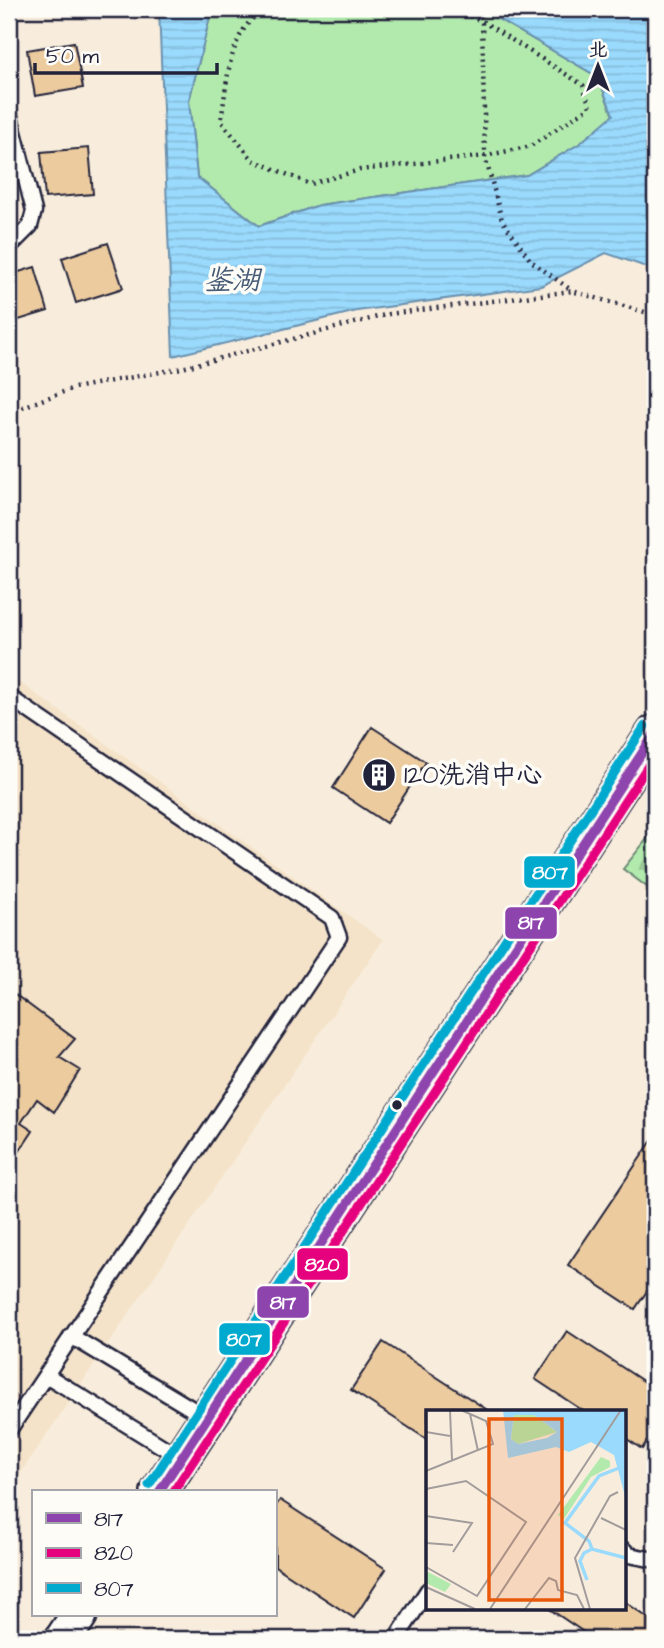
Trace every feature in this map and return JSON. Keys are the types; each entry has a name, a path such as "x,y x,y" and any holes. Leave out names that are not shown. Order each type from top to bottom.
{"street":[{"path":"160,1490 655,733"},
{"path":"63,1639 78,1616"}],"lane":[{"path":"9,112 34,211 30,226 9,247"},
{"path":"9,697 332,918 339,937 9,1430"},
{"path":"71,1336 207,1418"},
{"path":"46,1375 181,1458"},
{"path":"626,1552 655,1560"},
{"path":"396,1639 426,1593"}],"path":[{"path":"264,9 251,18 236,40 221,121 253,160 310,184 360,170 485,156 531,146 590,107 583,85 482,22 452,9"},
{"path":"479,9 482,22 485,156 502,220 531,261 572,291 655,315"},
{"path":"9,412 74,388 182,368 389,314 572,291"}],"shaded area":[{"path":"9,675 383,940 9,1490"}],"green space":[{"path":"212,9 481,9 598,77 613,116 579,144 527,175 319,205 259,226 197,177 189,101"},
{"path":"655,829 655,893 623,869"}],"water":[{"name":"鉴湖","path":"159,9 212,9 189,101 197,177 259,226 319,205 527,175 579,144 613,115 598,77 481,9 655,9 655,270 606,253 541,286 357,311 173,356"}],"building":[{"path":"74,42 83,88 35,96 27,50"},
{"path":"89,148 93,194 45,198 41,152"},
{"path":"108,243 123,288 76,303 62,258"},
{"path":"35,267 48,311 9,323 9,275"},
{"name":"120洗消中心","path":"372,727 426,762 386,823 333,788"},
{"path":"9,990 75,1039 59,1057 80,1070 54,1112 37,1099 21,1123 33,1131 9,1167"},
{"path":"655,1136 655,1279 635,1309 568,1265"},
{"path":"567,1331 655,1389 655,1428 642,1449 626,1438 626,1410 582,1410 535,1379"},
{"path":"383,1342 487,1410 426,1410 426,1439 351,1390"},
{"path":"280,1500 386,1569 354,1618 276,1567 276,1506"},
{"path":"626,1602 655,1623 655,1639 594,1639 551,1610 626,1610"}],"transit line":[{"name":"807","path":"149,1485 645,726"},
{"name":"817","path":"160,1490 655,733"},
{"name":"820","path":"174,1490 655,755"}],"place":[{"name":"120洗消中心","path":"379,775"}]}
